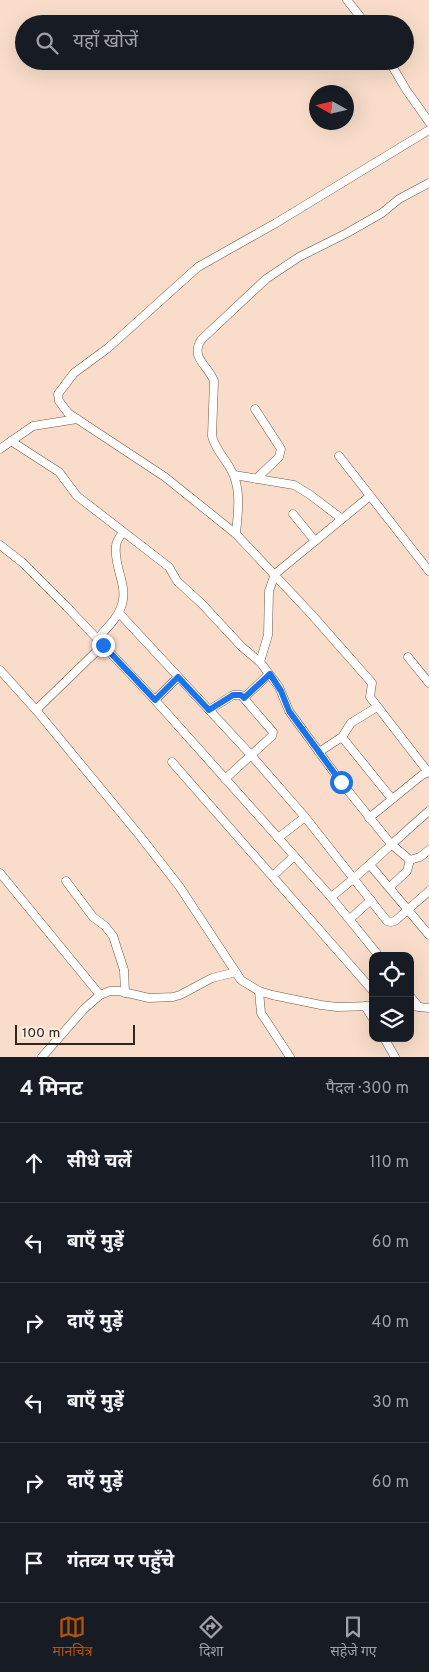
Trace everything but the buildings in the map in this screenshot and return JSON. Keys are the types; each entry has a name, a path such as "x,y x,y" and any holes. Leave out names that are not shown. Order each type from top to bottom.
{"street":[{"path":"347,0 359,15"},
{"path":"394,70 427,117"},
{"path":"369,818 429,772 377,707 370,695 372,683 275,574 236,534 165,477 77,419 63,408 59,400 60,390 74,373 108,348 198,267 276,223 429,130"},
{"path":"236,534 239,495 234,476 212,436 214,381 212,375 197,355 201,340 266,279 299,257 347,233 382,213 399,199 429,183"},
{"path":"255,408 281,449 279,457 256,478"},
{"path":"0,449 33,426 77,419"},
{"path":"11,441 58,472 77,496 169,567 177,581 208,610 242,647 260,662 281,691 289,711 319,752 369,818 391,844 410,860"},
{"path":"339,456 429,571"},
{"path":"234,476 294,485 342,519"},
{"path":"260,662 268,635 269,591 275,574 370,496"},
{"path":"293,514 315,541"},
{"path":"36,710 100,642 119,613 124,595 115,548 123,532"},
{"path":"0,545 23,563 155,700 331,897 376,952"},
{"path":"119,613 251,755 305,817 387,921 395,921 429,891"},
{"path":"408,657 429,683"},
{"path":"0,670 36,710 179,886 241,980 259,991 322,1005 337,1007 369,1006"},
{"path":"244,698 270,674"},
{"path":"155,700 178,677"},
{"path":"209,710 233,695 241,695 273,732 272,736 226,779"},
{"path":"319,752 342,737 351,724 377,707"},
{"path":"342,737 392,799"},
{"path":"172,762 369,986"},
{"path":"331,897 370,865 429,811"},
{"path":"278,838 305,817"},
{"path":"410,860 420,857 429,850"},
{"path":"273,876 294,856"},
{"path":"390,887 407,870 410,860"},
{"path":"370,865 429,935"},
{"path":"0,873 100,995"},
{"path":"66,881 93,917 105,926 113,936 124,970 125,993"},
{"path":"350,919 371,900"},
{"path":"42,1057 84,1009 100,995 110,991 149,998 173,997 212,978 236,972"},
{"path":"259,991 260,1013 290,1057"},
{"path":"414,1007 429,1008"},
{"path":"386,1042 395,1057"}],"route":[{"path":"103,645 155,700 178,677 209,710 233,695 238,694 244,698 270,674 279,687 289,711 341,782"}]}
